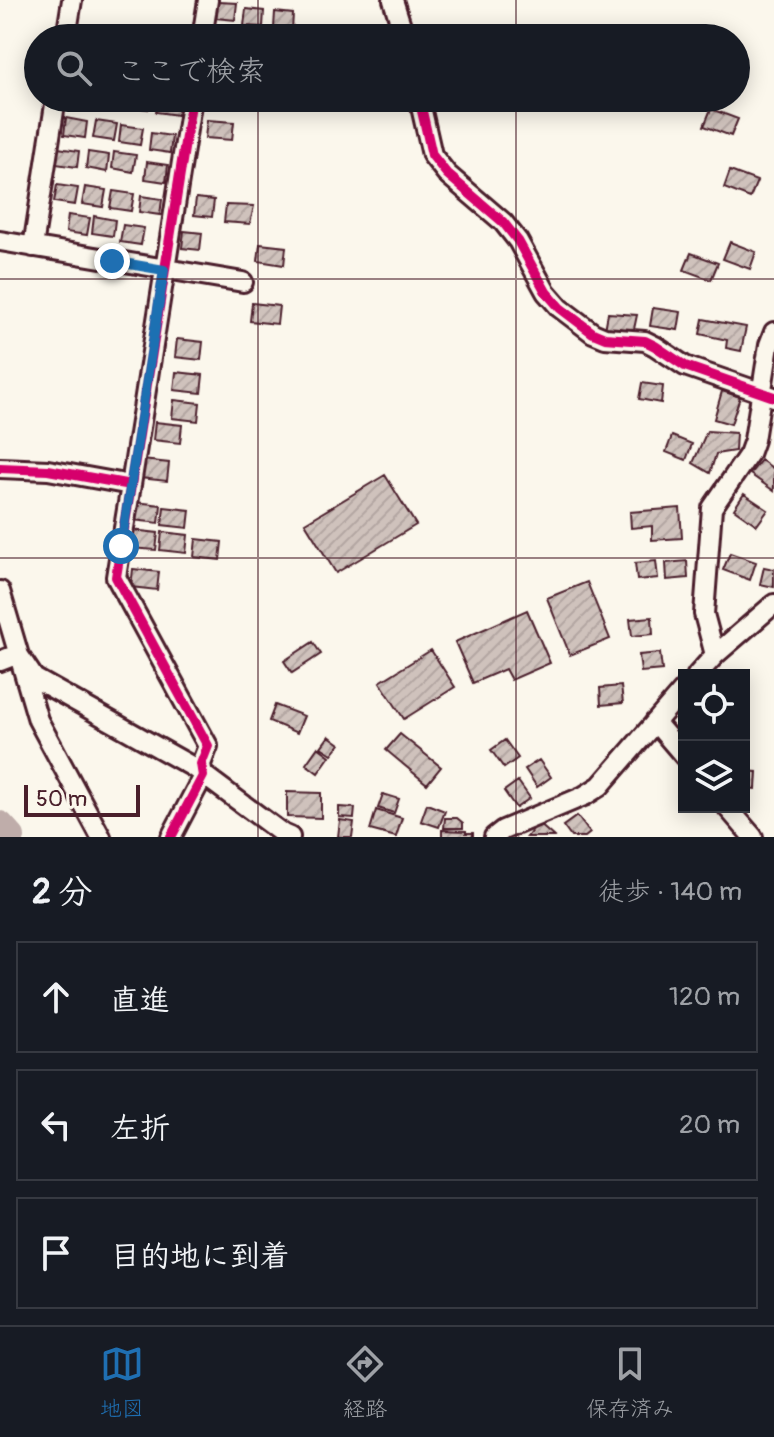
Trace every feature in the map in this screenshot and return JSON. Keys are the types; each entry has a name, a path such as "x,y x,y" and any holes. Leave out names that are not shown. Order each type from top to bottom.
{"street":[{"path":"68,24 72,0"},
{"path":"204,24 208,0"},
{"path":"393,0 401,24"},
{"path":"33,247 54,112"},
{"path":"171,837 203,776 201,764 208,746 116,577 190,112"},
{"path":"422,112 432,155 447,174 503,222 518,241 546,292 560,308 593,333 605,338 645,341 685,366 768,395"},
{"path":"0,241 243,282"},
{"path":"715,655 704,614 712,508 749,454 754,440 768,395 774,332"},
{"path":"0,468 48,470 131,485"},
{"path":"0,591 9,657 38,720 101,837"},
{"path":"702,669 774,604"},
{"path":"9,657 34,678 193,767 290,837"},
{"path":"494,837 503,830 584,796 600,786 678,696"},
{"path":"655,722 678,749"},
{"path":"732,813 753,837"}],"building":[{"path":"218,2 237,3 235,20 216,18"},
{"path":"246,9 264,11 263,24 244,24"},
{"path":"275,12 293,14 292,24 274,24"},
{"path":"710,112 738,119 731,136 704,126"},
{"path":"66,118 87,122 85,138 64,135"},
{"path":"207,120 234,122 232,140 205,138"},
{"path":"96,121 117,124 114,141 93,138"},
{"path":"121,125 143,128 140,145 119,142"},
{"path":"151,133 172,136 170,153 149,150"},
{"path":"58,148 79,151 77,167 56,164"},
{"path":"88,152 109,155 107,172 86,168"},
{"path":"114,152 136,155 133,172 112,168"},
{"path":"147,162 168,165 166,182 145,179"},
{"path":"730,171 757,181 750,198 724,188"},
{"path":"57,185 78,188 75,205 54,202"},
{"path":"85,187 106,190 103,207 82,204"},
{"path":"113,191 134,194 131,211 110,208"},
{"path":"141,196 162,199 160,215 139,212"},
{"path":"196,198 214,200 212,217 194,215"},
{"path":"226,205 254,206 250,224 224,222"},
{"path":"68,215 90,218 87,235 66,232"},
{"path":"94,216 115,220 113,236 92,233"},
{"path":"123,225 144,228 141,245 120,242"},
{"path":"184,231 202,233 200,250 182,248"},
{"path":"730,242 756,252 750,269 723,259"},
{"path":"260,244 286,247 284,265 258,261"},
{"path":"691,253 718,263 711,280 684,270"},
{"path":"252,303 279,306 277,324 250,321"},
{"path":"653,308 681,312 678,330 650,326"},
{"path":"608,313 637,315 633,334 605,330"},
{"path":"703,319 746,327 741,351 726,348 727,340 700,334"},
{"path":"177,339 203,342 201,360 175,357"},
{"path":"176,372 203,375 201,393 174,390"},
{"path":"642,383 663,386 661,403 639,399"},
{"path":"722,391 740,397 731,424 714,419"},
{"path":"174,400 200,403 198,421 172,418"},
{"path":"155,422 182,425 180,443 153,440"},
{"path":"707,431 736,433 735,451 716,454 710,473 693,463"},
{"path":"672,436 692,444 686,460 666,452"},
{"path":"142,460 169,463 167,481 140,478"},
{"path":"761,460 774,469 774,491 750,474"},
{"path":"385,475 416,525 336,573 305,523"},
{"path":"744,494 768,510 757,525 734,509"},
{"path":"135,502 161,505 159,523 133,520"},
{"path":"164,507 190,510 188,528 162,525"},
{"path":"680,508 682,538 652,540 652,526 631,528 630,512"},
{"path":"132,530 158,533 156,550 130,548"},
{"path":"162,532 188,535 186,553 160,550"},
{"path":"196,539 222,542 220,560 194,557"},
{"path":"730,553 756,562 750,580 723,570"},
{"path":"656,561 658,578 637,580 635,563"},
{"path":"687,561 688,578 667,580 666,563"},
{"path":"764,567 774,569 774,587 760,584"},
{"path":"133,569 159,572 157,590 131,587"},
{"path":"587,582 610,639 570,655 547,598"},
{"path":"527,610 550,663 511,680 505,669 473,683 455,642"},
{"path":"652,617 653,634 632,636 630,619"},
{"path":"313,642 321,654 292,673 284,661"},
{"path":"431,650 455,687 404,719 380,682"},
{"path":"660,653 662,670 641,672 639,655"},
{"path":"621,686 623,703 601,705 600,688"},
{"path":"275,705 304,716 297,733 269,721"},
{"path":"400,734 441,767 427,784 386,750"},
{"path":"329,736 340,744 332,754 321,747"},
{"path":"505,740 518,758 504,768 491,750"},
{"path":"318,747 330,756 318,773 306,764"},
{"path":"539,760 551,777 537,787 525,769"},
{"path":"750,771 757,772 756,789 750,788"},
{"path":"518,781 530,798 516,808 504,791"},
{"path":"287,792 321,793 321,818 287,817"},
{"path":"383,794 399,799 394,813 378,808"},
{"path":"427,804 445,811 439,827 421,821"},
{"path":"339,807 355,808 354,818 339,817"},
{"path":"376,810 402,818 396,837 370,830"},
{"path":"577,816 590,833 585,837 571,837 563,826"},
{"path":"445,818 457,818 463,823 463,828 444,828"},
{"path":"340,820 354,822 352,837 338,837"},
{"path":"538,823 554,837 527,837"},
{"path":"442,830 466,831 473,833 473,837 442,837"}],"waterway":[{"path":"0,825 11,837"}],"cycle path":[{"path":"131,485 190,112"},
{"path":"422,112 432,155 447,174 503,222 518,241 546,292 560,308 593,333 605,338 645,341 685,366 774,397"},
{"path":"0,468 48,470 131,485 116,577 208,746 201,764 203,776 171,837"}],"route":[{"path":"112,261 164,270 121,546"}]}
